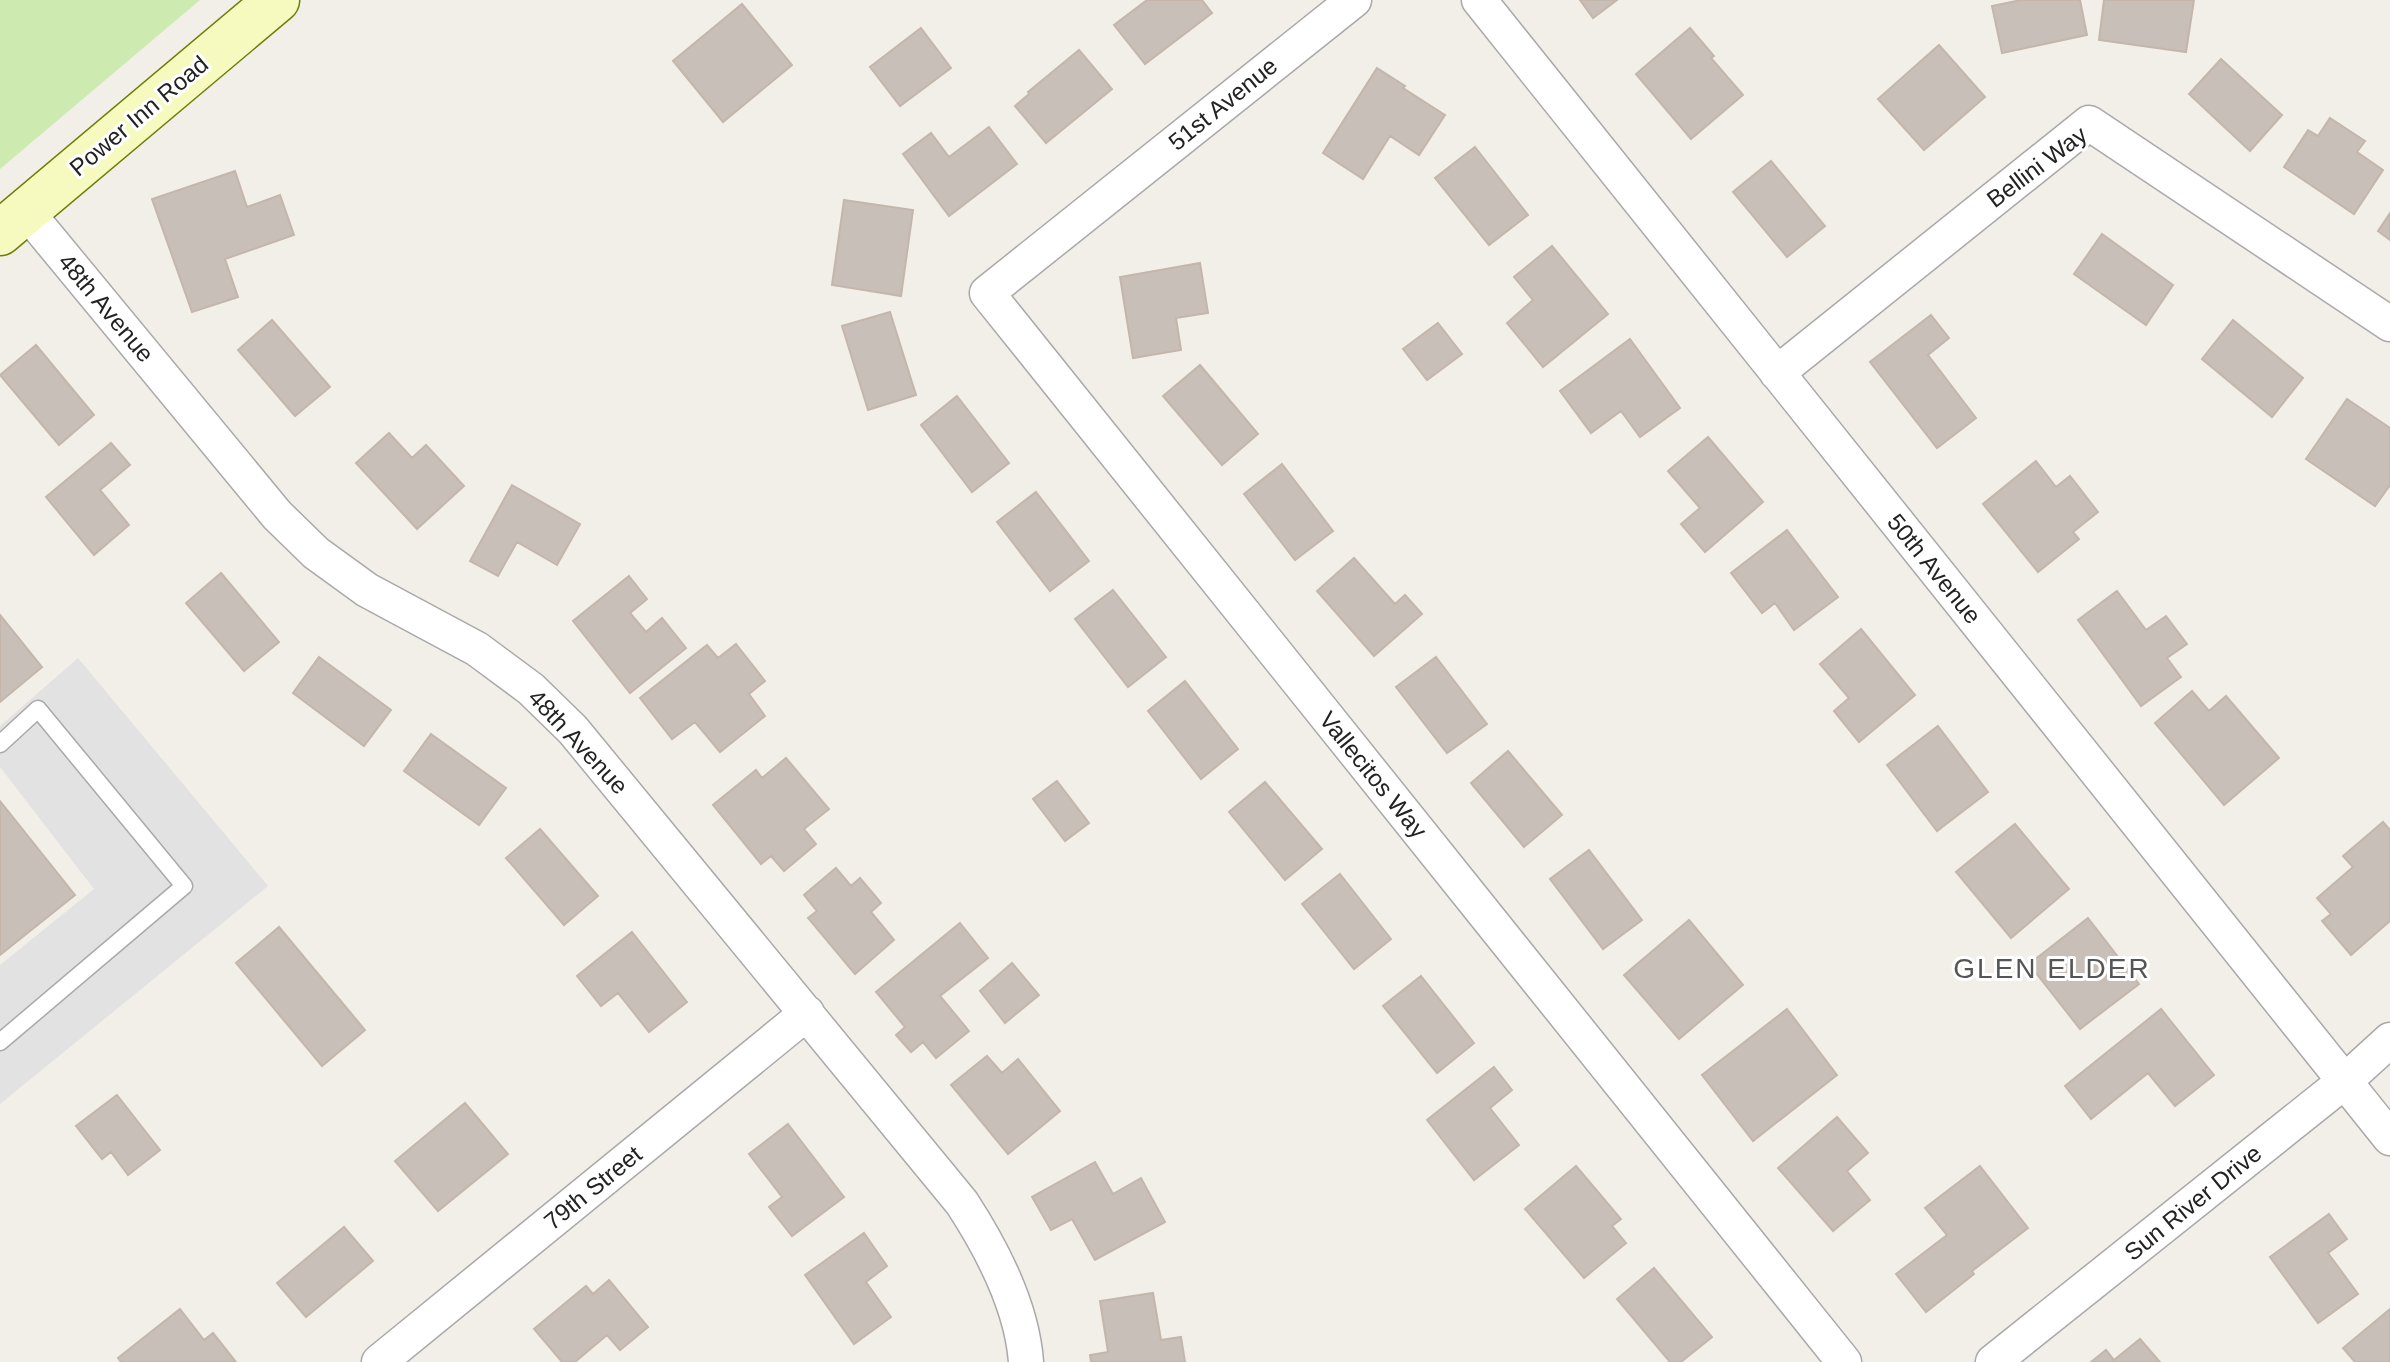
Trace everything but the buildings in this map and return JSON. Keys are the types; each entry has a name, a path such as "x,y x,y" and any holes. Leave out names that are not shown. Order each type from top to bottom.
{"main road":[{"name":"Power Inn Road","path":"13,222 277,0"}],"street":[{"name":"51st Avenue","path":"1092,208 1354,0"},
{"name":"50th Avenue","path":"1479,0 2390,1138"},
{"name":"Bellini Way","path":"1777,373 2089,123 2390,324"},
{"name":"Vallecitos Way","path":"1092,208 987,293 1844,1362"},
{"name":"48th Avenue","path":"13,222 277,515 316,553 367,590 477,649 531,689 573,730 962,1203 988,1243 1011,1296 1026,1362"},
{"name":"79th Street","path":"379,1362 807,1013"},
{"name":"Sun River Drive","path":"1993,1362 2345,1081 2390,1040"}],"lane":[{"path":"0,744 38,709 184,886 0,1042"}],"green space":[{"path":"0,0 200,0 0,169"}],"shaded area":[{"path":"78,658 268,886 0,1104 0,965 94,889 0,767 0,726"}],"district":[{"name":"GLEN ELDER","path":"2052,968"}]}
